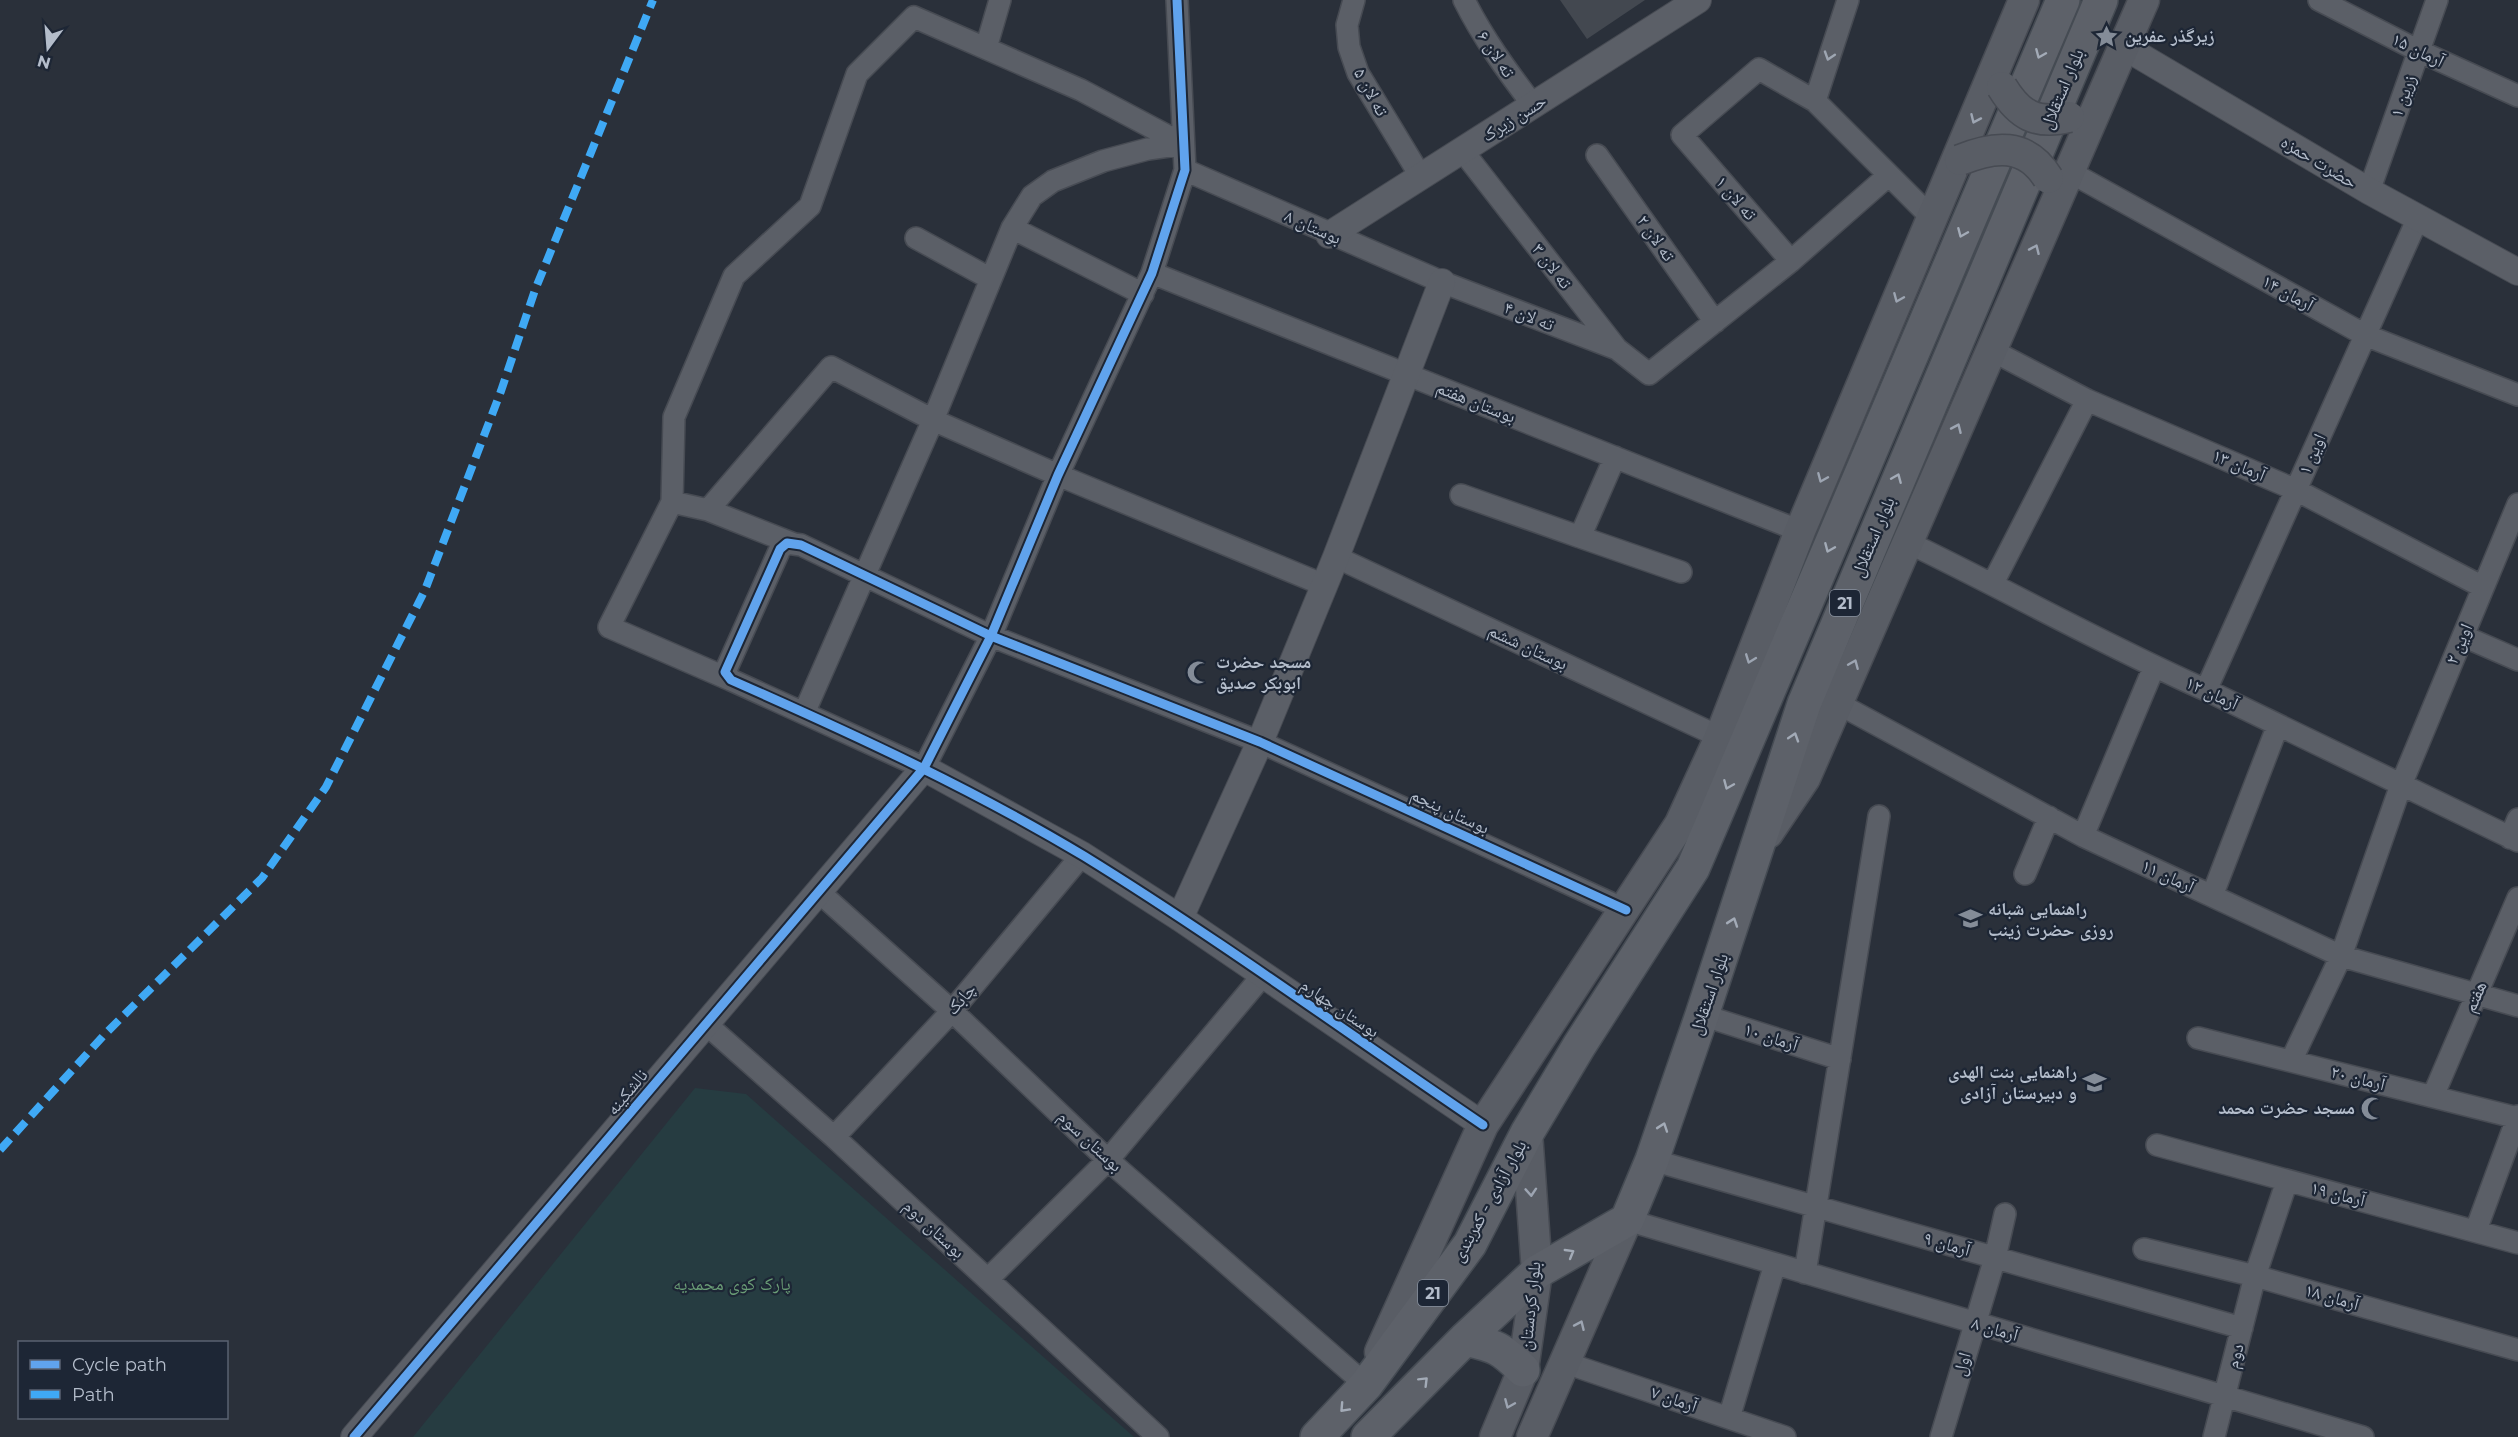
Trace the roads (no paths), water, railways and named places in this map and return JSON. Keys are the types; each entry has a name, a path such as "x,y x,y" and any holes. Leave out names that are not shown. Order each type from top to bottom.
{"main road":[{"path":"1365,1385 1483,1125 1680,825 1720,737 1800,531 1931,217 2000,76 2024,0"},
{"name":"بلوار استقلال","path":"1527,1133 1579,1046 1693,868 2063,0"},
{"name":"بلوار استقلال","path":"1627,1220 1652,1160 1702,1015 1804,704 2101,0"},
{"path":"1759,846 1804,778 2053,207 2058,175 2082,112 2123,46 2144,0"},
{"path":"2000,76 2010,100 2024,113 2046,120 2082,112"},
{"path":"1957,162 1981,151 2010,149 2058,175"},
{"name":"بلوار کردستان","path":"1495,1437 1523,1370 1538,1272 1527,1133"},
{"name":"بلوار آزادی - کمربندی","path":"1317,1437 1365,1385 1470,1244 1527,1133"},
{"path":"1368,1437 1465,1339 1538,1272 1627,1220"},
{"path":"1532,1437 1627,1220"},
{"path":"1465,1339 1495,1346 1523,1370"}],"street":[{"path":"986,48 1000,0"},
{"path":"1177,0 1184,144 1185,170 1152,273 1058,475 991,636 924,768 804,712 609,627 672,502 674,417 734,276 810,206 857,75 914,17 1081,90 1184,144"},
{"name":"ته لان ۵","path":"1354,0 1347,25 1348,47 1358,73 1421,177"},
{"name":"ته لان ۶","path":"1464,0 1475,23 1533,105"},
{"name":"حسن زیرک","path":"1329,235 1698,0"},
{"path":"1848,0 1815,101 1931,217"},
{"name":"آرمان ۱۵","path":"2319,0 2419,51 2518,96"},
{"name":"زرین ۱","path":"2368,191 2437,0"},
{"name":"حضرت حمزه","path":"2123,46 2368,191 2518,272"},
{"name":"ته لان ۱","path":"1791,261 1682,135 1759,69 1815,101"},
{"path":"804,712 933,420 1012,228 1032,196 1053,181 1103,161 1148,149 1184,144"},
{"name":"ته لان ۳","path":"1462,150 1617,349 1648,374 1715,321"},
{"name":"ته لان ۲","path":"1597,155 1715,321"},
{"name":"بوستان ۸","path":"1185,170 1329,235 1442,282"},
{"path":"1715,321 1791,261 1889,175"},
{"name":"آرمان ۱۴","path":"2058,175 2365,335 2518,395"},
{"name":"اوین ۱","path":"2206,690 2418,219"},
{"path":"1012,228 1143,294"},
{"path":"916,238 991,279"},
{"name":"بوستان هفتم","path":"1152,273 1800,531"},
{"path":"1180,918 1260,742 1336,557 1442,282"},
{"name":"ته لان ۴","path":"1442,282 1617,349"},
{"name":"آرمان ۱۳","path":"1991,350 2087,400 2296,490 2483,587"},
{"path":"708,510 831,368 933,420 1058,475 1324,585"},
{"path":"1993,584 2087,400"},
{"path":"1580,537 1615,457"},
{"path":"1461,495 1681,572"},
{"name":"بوستان پنجم","path":"672,502 708,510 820,554 991,636 1260,742 1626,910"},
{"name":"اوین ۲","path":"2291,1061 2341,956 2401,785 2518,504"},
{"name":"آرمان ۱۲","path":"1907,542 2154,667 2401,785 2515,833"},
{"path":"731,680 725,672 780,549 787,543 794,544"},
{"name":"بوستان ششم","path":"1336,557 1720,737"},
{"path":"2463,636 2518,660"},
{"path":"2083,836 2154,667"},
{"name":"آرمان ۱۱","path":"1837,703 2083,836 2341,956 2518,1006"},
{"path":"2212,897 2278,725"},
{"name":"بوستان چهارم","path":"924,768 1082,855 1180,918 1483,1125"},
{"name":"نالشکینه","path":"354,1437 924,768"},
{"path":"1805,1273 1879,816"},
{"path":"2025,873 2049,818"},
{"name":"چابک","path":"834,1137 952,1011 1082,855"},
{"name":"بوستان سوم","path":"819,892 952,1011 1108,1160 1365,1385"},
{"name":"هفتم","path":"2433,1096 2518,897"},
{"path":"988,1279 1108,1160 1263,975"},
{"name":"آرمان ۱۰","path":"1702,1015 1840,1059"},
{"name":"بوستان دوم","path":"706,1024 834,1137 1158,1437"},
{"name":"آرمان ۲۰","path":"2198,1038 2518,1117"},
{"path":"2476,1230 2518,1117"},
{"name":"آرمان ۱۹","path":"2157,1145 2518,1243"},
{"name":"آرمان ۹","path":"1652,1160 2242,1328"},
{"name":"دوم","path":"2214,1437 2255,1276 2287,1181"},
{"name":"اول","path":"1941,1437 1995,1258 2005,1214"},
{"name":"آرمان ۸","path":"1627,1220 2363,1437"},
{"name":"آرمان ۱۸","path":"2144,1249 2255,1276 2518,1350"},
{"path":"1729,1418 1775,1264"},
{"name":"آرمان ۷","path":"1563,1362 1729,1418 1748,1431 1785,1437"}],"place":[{"name":"زیرگذر عفرین","path":"2107,36"},
{"name":"مسجد حضرت ابوبکر صدیق","path":"1198,672"},
{"name":"راهنمایی شبانه روزی حضرت زینب","path":"1970,919"},
{"name":"راهنمایی بنت الهدی و دبیرستان آزادی","path":"2095,1082"},
{"name":"مسجد حضرت محمد","path":"2373,1108"}],"park label":[{"name":"پارک کوی محمدیه","path":"732,1284"}]}
